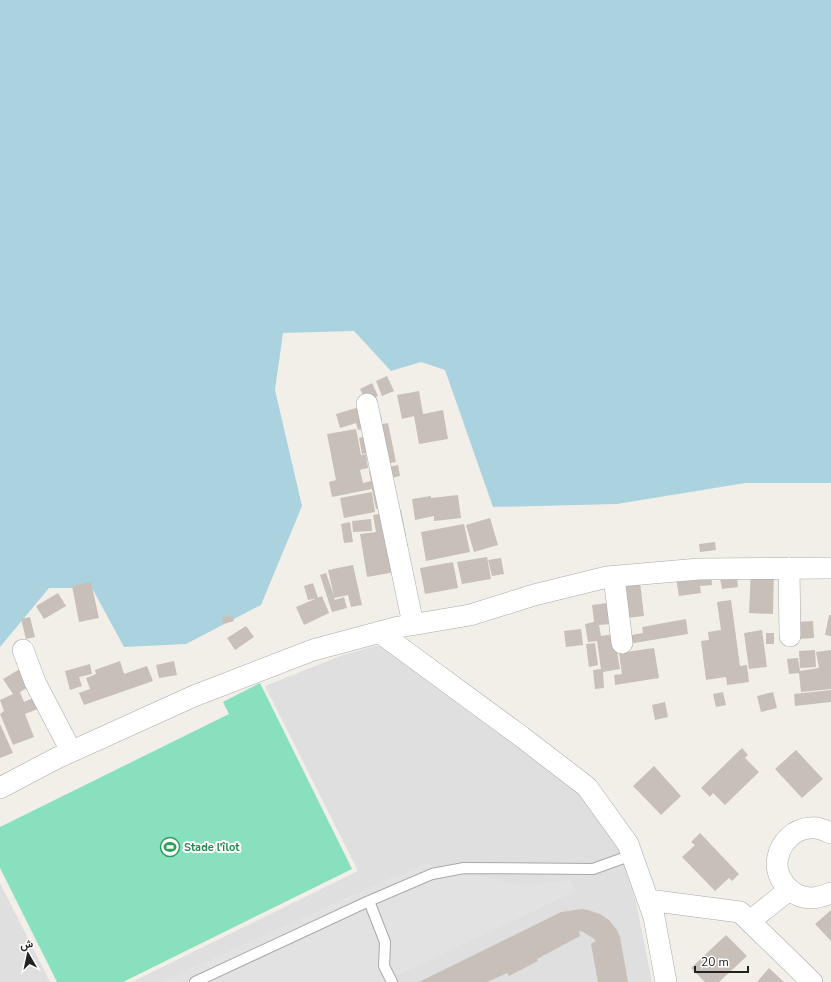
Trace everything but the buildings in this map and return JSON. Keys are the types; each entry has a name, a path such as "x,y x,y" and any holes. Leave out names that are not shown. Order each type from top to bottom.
{"street":[{"path":"367,404 413,624"},
{"path":"789,568 790,636"},
{"path":"0,788 71,751 194,696 313,650 378,632 413,624 470,615 534,595 607,577 699,569 831,568"},
{"path":"614,577 622,643"},
{"path":"378,632 522,737 587,787 628,844 654,916 666,982"},
{"path":"23,650 35,682 71,751"},
{"path":"831,833 821,829 810,828 798,831 788,837 781,846 777,858 778,870 782,881 789,890 799,896 810,898 821,897 831,893"},
{"path":"750,921 789,890"},
{"path":"648,900 740,912 812,982"}],"lane":[{"path":"195,982 432,874 464,868 593,870 632,855"},
{"path":"370,901 385,942 384,966 392,982"}],"shaded area":[{"path":"375,646 388,646 582,791 619,849 636,902 652,982 132,982 358,871 265,686 343,655"},
{"path":"427,863 443,872 484,877 525,885 570,880 576,891 384,982 160,982 397,875"},
{"path":"0,883 50,982 0,982"}],"green space":[{"name":"Stade l'îlot","path":"260,683 352,869 123,982 57,982 0,868 0,827 229,714 223,702"}],"water":[{"path":"0,0 831,0 831,483 745,483 617,504 493,507 445,370 421,362 391,371 354,331 283,333 275,390 302,506 261,605 186,644 124,647 92,588 49,588 0,647"}],"place":[{"name":"Stade l'îlot","path":"170,847"}]}
